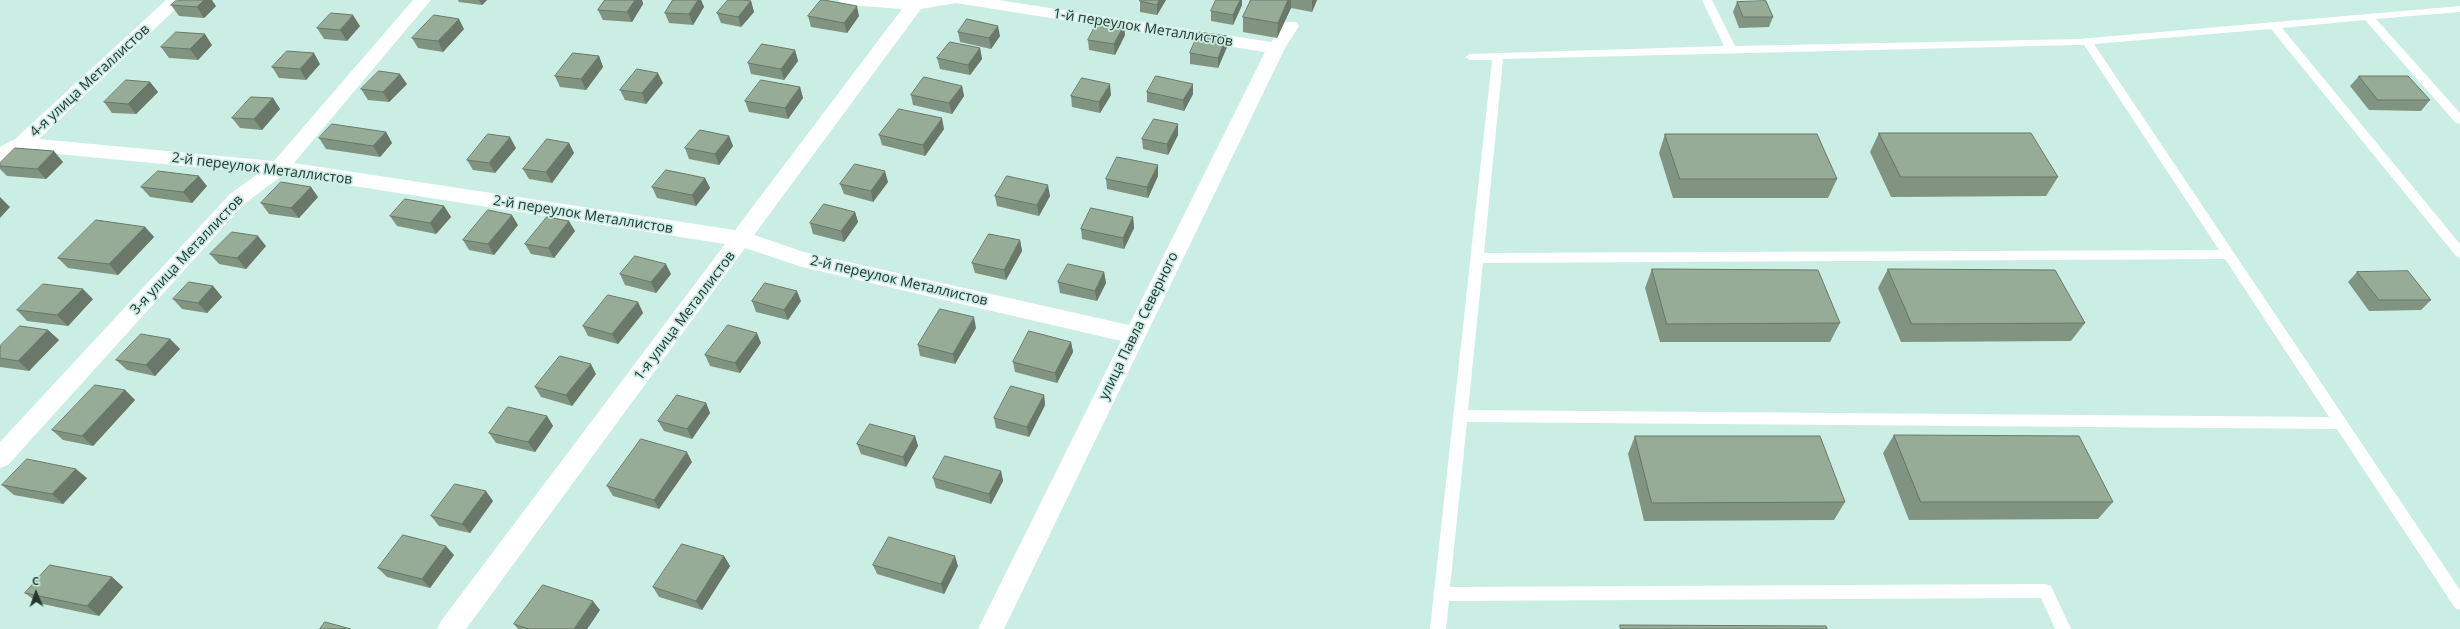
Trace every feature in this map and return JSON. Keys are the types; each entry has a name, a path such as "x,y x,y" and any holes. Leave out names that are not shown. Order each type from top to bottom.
{"street":[{"name":"4-я улица Металлистов","path":"0,156 22,144 176,0"},
{"name":"3-я улица Металлистов","path":"0,458 237,199 279,168 422,0"},
{"path":"847,0 915,2 949,0"},
{"name":"1-й переулок Металлистов","path":"963,0 1276,48"},
{"name":"1-я улица Металлистов","path":"450,629 742,239 915,2"},
{"name":"улица Павла Северного","path":"992,629 1134,335 1276,48 1290,26"},
{"name":"2-й переулок Металлистов","path":"22,144 279,168 742,239 802,258 1134,335"}],"lane":[{"path":"1707,0 1731,49"},
{"path":"1470,57 1731,49 2087,41 2460,9"},
{"path":"2368,17 2460,120"},
{"path":"2274,25 2460,253"},
{"path":"2087,41 2460,603"},
{"path":"1438,629 1498,56"},
{"path":"1477,258 2228,254"},
{"path":"1461,416 2340,423"},
{"path":"1442,594 2046,591 2063,629"}],"building":[{"path":"177,0 204,0 197,7 171,5"},
{"path":"605,0 635,0 627,12 598,10"},
{"path":"673,0 698,0 689,14 665,13"},
{"path":"728,0 751,1 738,17 717,13"},
{"path":"821,0 857,6 844,23 808,16"},
{"path":"1140,0 1159,0 1157,5"},
{"path":"1216,0 1240,0 1233,15 1211,11"},
{"path":"1251,0 1288,0 1278,23 1243,17"},
{"path":"1766,1 1773,17 1743,17 1737,2"},
{"path":"331,13 353,15 340,30 317,28"},
{"path":"434,15 459,19 438,41 412,38"},
{"path":"967,19 998,26 989,38 958,32"},
{"path":"1098,21 1124,25 1114,44 1088,40"},
{"path":"176,32 205,34 190,49 161,47"},
{"path":"1199,32 1227,36 1218,58 1190,53"},
{"path":"950,42 980,48 968,65 937,58"},
{"path":"762,44 795,50 781,69 748,63"},
{"path":"287,51 314,53 300,69 272,67"},
{"path":"573,53 599,56 581,79 555,76"},
{"path":"637,69 658,73 642,93 620,90"},
{"path":"379,71 400,74 383,92 361,89"},
{"path":"1156,76 1193,84 1183,100 1147,92"},
{"path":"2359,76 2408,76 2430,100 2378,100"},
{"path":"924,77 962,86 949,103 911,95"},
{"path":"1082,78 1110,84 1099,102 1071,96"},
{"path":"126,80 150,82 128,104 104,102"},
{"path":"761,80 800,87 785,108 745,101"},
{"path":"251,97 273,98 254,119 232,118"},
{"path":"899,109 942,118 923,145 879,135"},
{"path":"1154,119 1178,124 1167,144 1142,139"},
{"path":"332,124 386,132 373,146 319,138"},
{"path":"700,130 729,136 715,154 685,148"},
{"path":"1879,133 2031,133 2058,177 1901,177"},
{"path":"488,134 510,137 489,163 467,160"},
{"path":"1665,134 1817,134 1837,179 1680,179"},
{"path":"547,139 569,143 546,172 523,169"},
{"path":"15,148 54,151 37,169 0,166 0,163"},
{"path":"1117,157 1158,165 1147,187 1106,179"},
{"path":"855,164 885,171 871,191 840,184"},
{"path":"666,170 705,178 692,195 652,187"},
{"path":"158,171 199,176 183,192 141,187"},
{"path":"1007,176 1048,185 1037,205 995,196"},
{"path":"281,182 311,187 291,208 261,203"},
{"path":"405,199 444,206 430,223 390,216"},
{"path":"824,204 855,212 841,231 810,223"},
{"path":"1091,208 1133,217 1123,238 1081,229"},
{"path":"488,210 512,215 488,244 463,240"},
{"path":"547,217 569,221 548,248 525,244"},
{"path":"96,220 145,227 109,264 58,258"},
{"path":"232,232 258,236 237,258 210,254"},
{"path":"989,234 1020,240 1004,270 972,263"},
{"path":"635,256 666,264 651,282 620,274"},
{"path":"1068,264 1104,272 1095,291 1058,282"},
{"path":"1652,269 1818,270 1840,323 1667,324"},
{"path":"1888,269 2055,270 2085,323 1912,324"},
{"path":"2408,271 2431,300 2379,300 2357,272"},
{"path":"189,282 213,286 198,303 173,299"},
{"path":"765,283 797,291 784,310 752,301"},
{"path":"43,284 83,289 57,315 17,310"},
{"path":"608,295 638,302 612,334 583,326"},
{"path":"940,309 974,317 953,354 918,345"},
{"path":"728,325 757,333 735,363 705,355"},
{"path":"20,326 48,330 18,361 0,358 0,346"},
{"path":"1029,331 1071,342 1055,373 1013,362"},
{"path":"141,334 170,339 146,365 116,360"},
{"path":"560,356 591,364 566,395 535,387"},
{"path":"95,385 125,390 82,436 52,430"},
{"path":"1011,386 1044,395 1027,427 994,418"},
{"path":"677,395 706,403 687,429 658,421"},
{"path":"508,407 547,416 528,442 489,433"},
{"path":"870,424 915,436 903,457 857,444"},
{"path":"1894,435 2079,436 2113,502 1921,502"},
{"path":"1635,436 1820,436 1845,502 1652,503"},
{"path":"641,439 687,452 654,500 607,486"},
{"path":"945,456 1001,471 989,494 933,478"},
{"path":"27,459 76,469 52,494 2,485"},
{"path":"455,484 486,491 462,524 431,516"},
{"path":"403,535 446,546 422,579 378,568"},
{"path":"889,537 955,556 941,584 873,565"},
{"path":"682,544 724,556 696,601 653,587"},
{"path":"50,565 112,577 87,606 25,593"},
{"path":"543,585 593,601 574,629 529,629 514,624"},
{"path":"325,622 351,629 320,629"},
{"path":"1620,625 1826,626 1827,629 1621,629"}]}
